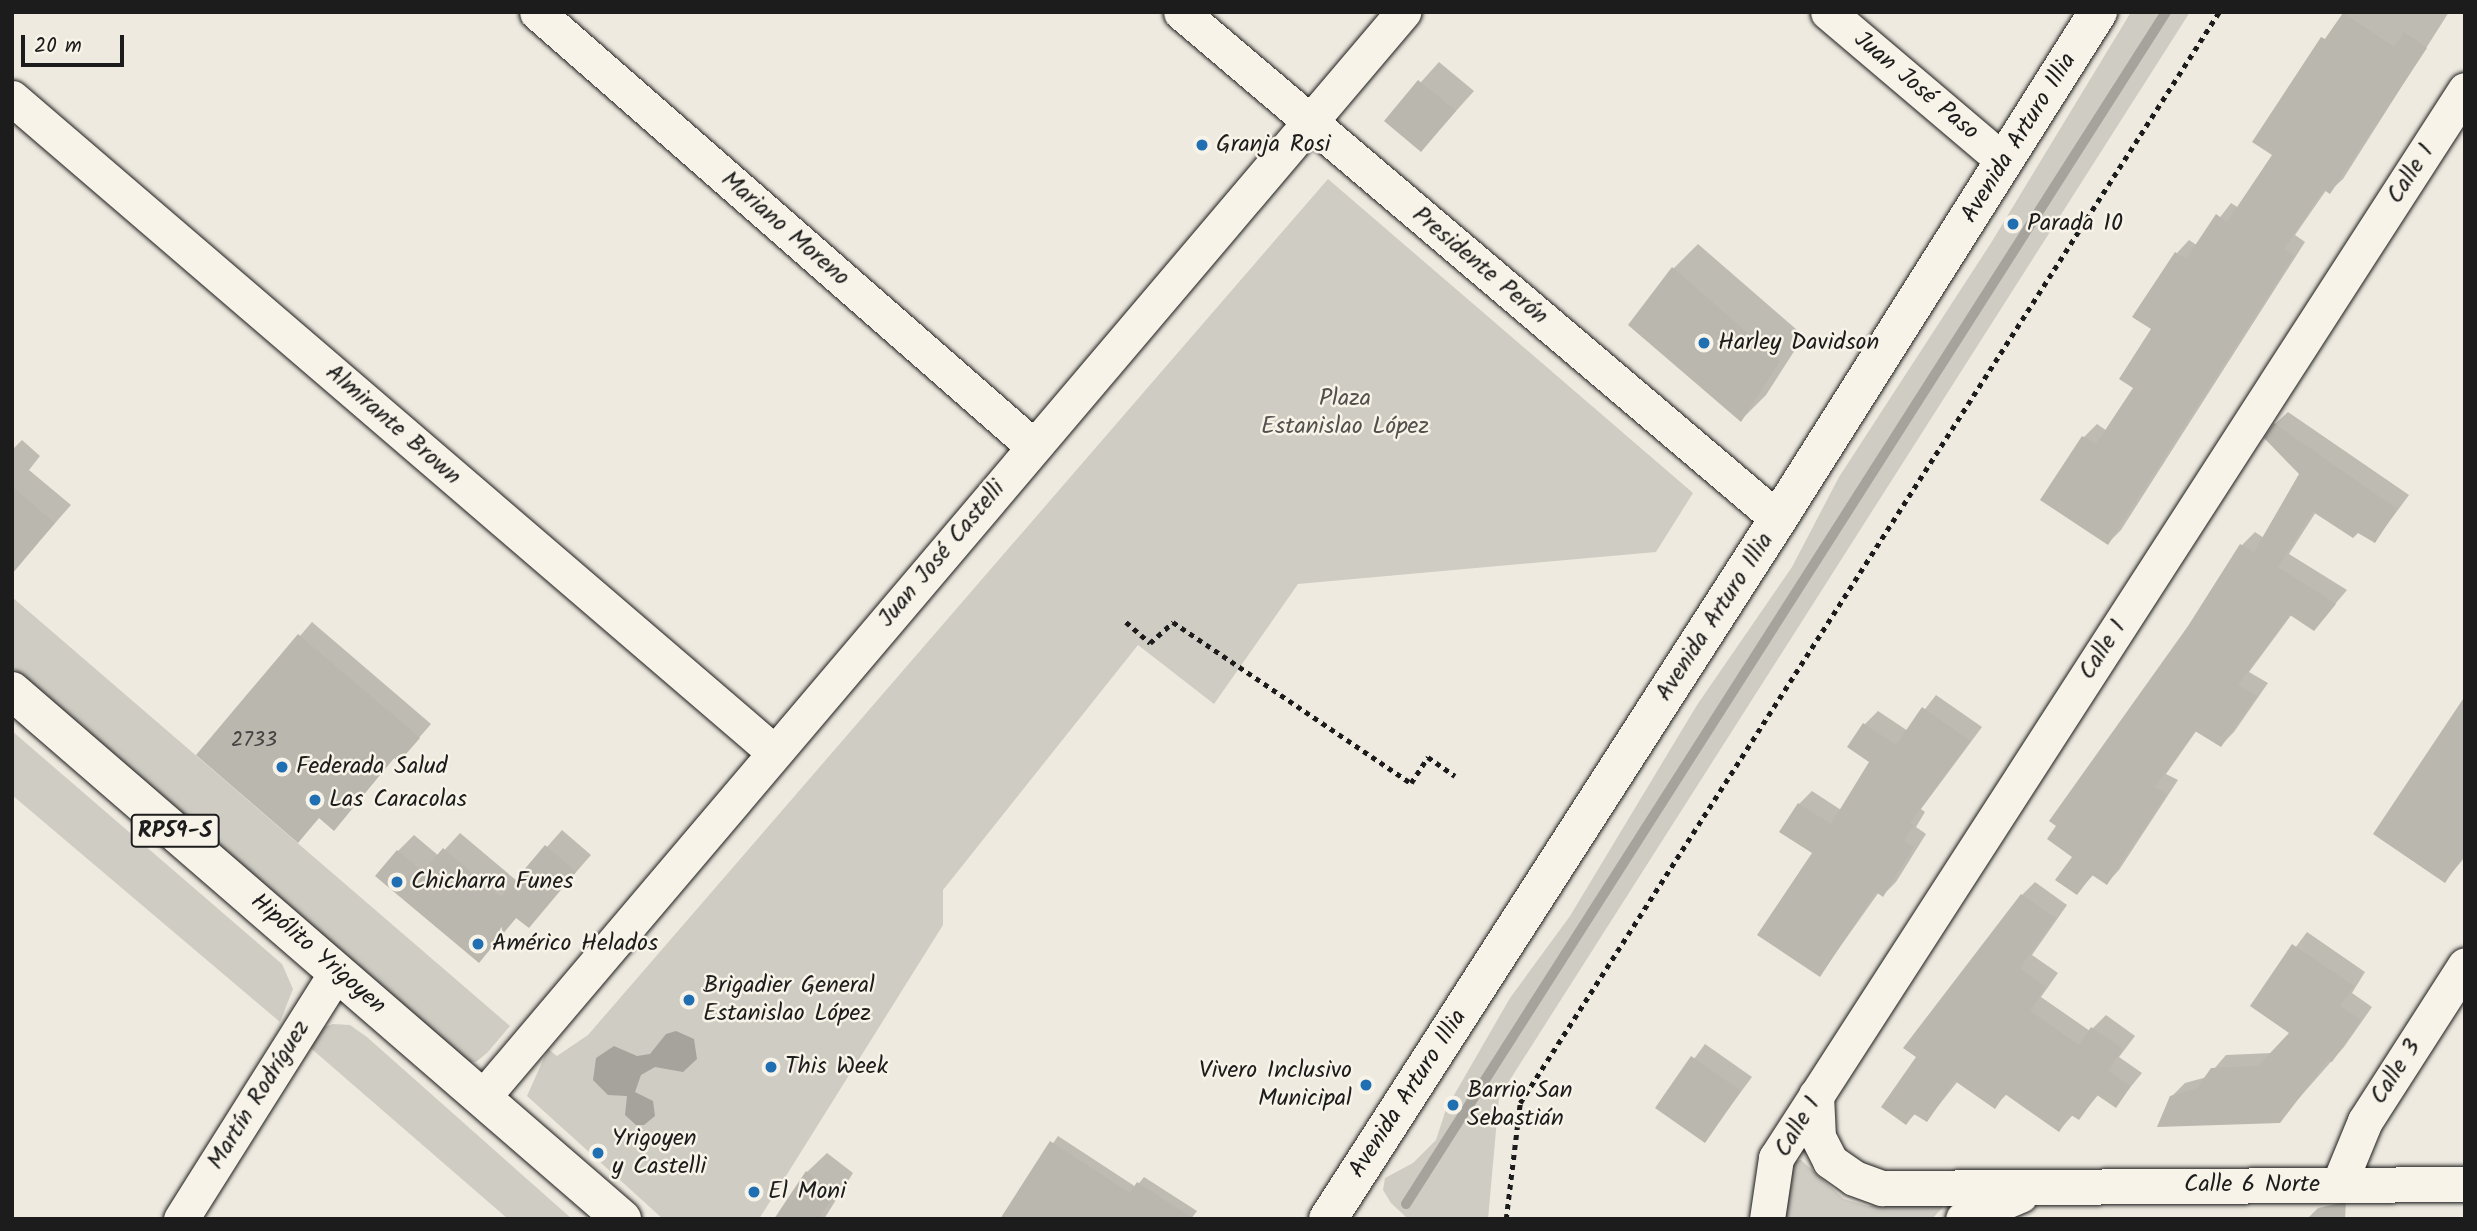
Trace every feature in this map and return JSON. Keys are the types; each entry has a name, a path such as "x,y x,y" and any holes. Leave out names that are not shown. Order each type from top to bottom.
{"main road":[{"name":"Avenida Arturo Illia","path":"1340,1214 2098,12"},
{"name":"Hipólito Yrigoyen","path":"12,691 622,1219"}],"street":[{"name":"Mariano Moreno","path":"537,12 1034,446"},
{"name":"Presidente Perón","path":"1181,12 1778,519"},
{"name":"Juan José Castelli","path":"482,1097 1404,12"},
{"name":"Juan José Paso","path":"1828,12 2004,161"},
{"name":"Calle 1","path":"1767,1219 1776,1158 2465,90"},
{"name":"Almirante Brown","path":"12,98 774,752"},
{"name":"Calle 3","path":"2339,1185 2365,1121 2465,965"},
{"name":"Martín Rodríguez","path":"181,1219 337,971"},
{"name":"Calle 6 Norte","path":"1816,1095 1818,1137 1830,1161 1854,1178 1882,1188 2465,1184"},
{"name":"Calle 6 Norte","path":"1963,1219 2039,1187"}],"path":[{"path":"1506,1219 1520,1103 2219,12"},
{"path":"1126,622 1150,643 1173,622 1411,783 1428,757 1455,776"}],"green space":[{"path":"2131,12 2190,12 1499,1097 1488,1219 1408,1219 1391,1203 1383,1190 1385,1178 1413,1163 1436,1140 1446,1109 1510,998 1570,916 1697,705 1792,567 1839,477 1991,243"},
{"name":"Plaza Estanislao López","path":"1328,179 1693,493 1656,552 1298,584 1214,704 1138,645 943,890 943,925 759,1219 663,1219 527,1096 548,1049 557,1056 588,1035"},
{"path":"12,597 510,1026 487,1053 476,1062 465,1063 449,1050 12,667"},
{"path":"12,731 282,964 293,989 280,1022 12,795"},
{"path":"333,1024 350,1025 367,1037 572,1219 508,1219 306,1044 318,1029"},
{"path":"1801,1160 1844,1199 1868,1206 1937,1202 1943,1207 1932,1219 1779,1219 1788,1162"}],"shaded area":[{"path":"676,1031 694,1039 697,1059 683,1072 655,1067 641,1075 635,1092 653,1101 655,1116 644,1125 636,1125 625,1115 627,1096 608,1095 593,1080 596,1058 614,1046 637,1056 650,1054 666,1034"}],"building":[{"path":"2343,13 2394,47 2404,32 2427,48 2330,194 2324,190 2284,249 2294,256 2108,545 2040,500 2082,436 2096,444 2133,388 2119,379 2151,329 2132,317 2175,252 2186,259 2216,214 2227,222 2272,155 2252,142 2321,37 2325,39"},
{"path":"1418,80 1456,111 1421,152 1384,121"},
{"name":"Harley Davidson","path":"1672,267 1780,361 1741,422 1628,325"},
{"path":"2274,423 2397,509 2375,543 2358,533 2353,538 2313,512 2278,567 2336,604 2314,631 2290,615 2238,685 2257,696 2221,747 2195,731 2155,787 2167,794 2107,885 2092,875 2077,895 2055,880 2072,857 2047,839 2056,826 2049,821 2188,626 2240,544 2254,552 2299,474 2264,438"},
{"path":"12,487 55,523 12,574"},
{"path":"298,634 420,738 399,762 394,758 334,831 319,818 298,843 196,755"},
{"path":"2465,696 2465,853 2445,883 2373,834"},
{"path":"1922,707 1970,741 1910,823 1914,825 1904,841 1914,847 1883,897 1876,892 1820,977 1757,935 1812,853 1779,832 1798,803 1831,824 1869,762 1847,747 1863,723 1896,745"},
{"path":"545,845 576,872 529,928 516,918 479,963 375,876 397,850 423,872 443,848 501,897"},
{"path":"2021,894 2056,918 2020,968 2046,987 2030,1011 2079,1045 2091,1027 2123,1049 2108,1071 2131,1086 2116,1108 2097,1095 2079,1120 2071,1115 2059,1132 2005,1094 1995,1109 1955,1081 1927,1122 1914,1114 1906,1125 1881,1107 1916,1057 1903,1048"},
{"path":"2292,944 2354,986 2340,1006 2361,1020 2332,1062 2328,1060 2280,1123 2157,1127 2170,1096 2197,1088 2211,1068 2258,1066 2289,1033 2250,1006"},
{"path":"1691,1056 1741,1091 1705,1143 1655,1108"},
{"path":"1050,1141 1130,1193 1137,1182 1194,1219 1000,1219"},
{"path":"806,1171 835,1193 819,1219 774,1219"}],"waterway":[{"path":"1406,1204 2166,12"}],"place":[{"name":"Granja Rosi","path":"1202,145"},
{"name":"Parada 10","path":"2013,224"},
{"name":"Harley Davidson","path":"1704,343"},
{"name":"Federada Salud","path":"282,767"},
{"name":"Las Caracolas","path":"315,800"},
{"name":"Chicharra Funes","path":"397,882"},
{"name":"Américo Helados","path":"478,944"},
{"name":"Brigadier General Estanislao López","path":"689,1000"},
{"name":"This Week","path":"771,1067"},
{"name":"Vivero Inclusivo Municipal","path":"1366,1085"},
{"name":"Barrio San Sebastián","path":"1453,1105"},
{"name":"Yrigoyen y Castelli","path":"598,1153"},
{"name":"El Moni","path":"754,1192"}]}
